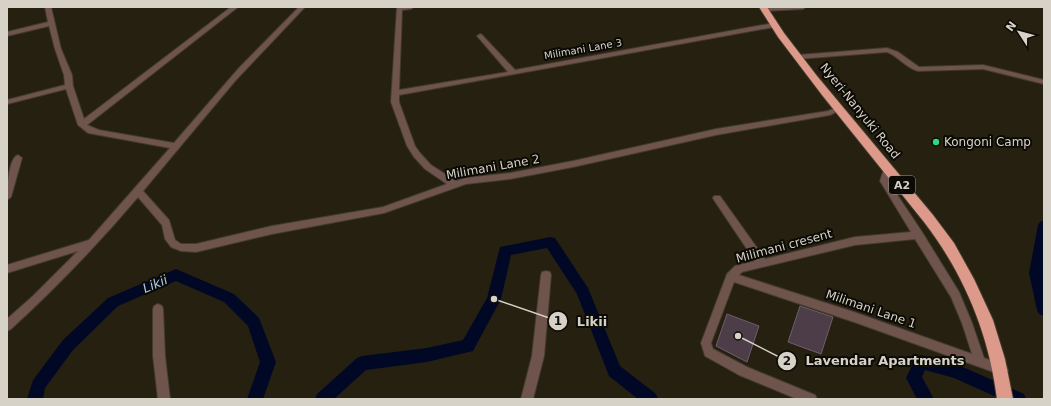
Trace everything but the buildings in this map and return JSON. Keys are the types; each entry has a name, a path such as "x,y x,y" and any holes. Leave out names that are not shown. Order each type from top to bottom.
{"highway":[{"name":"Nyeri-Nanyuki Road","path":"764,8 774,25 838,109 931,221 948,246 962,268 988,323 1004,384"}],"street":[{"path":"48,7 58,50 68,75 69,86 82,124 91,131 99,133 176,146"},
{"path":"82,124 235,7"},
{"path":"7,326 48,289 92,243 224,89 302,7"},
{"path":"410,7 399,8 395,102 411,146 428,167 454,184"},
{"path":"764,8 803,7"},
{"path":"7,34 52,23"},
{"name":"Milimani Lane 3","path":"395,93 473,81 774,25"},
{"path":"480,36 513,73"},
{"path":"798,57 887,50 894,52 909,66 918,69 983,67 1044,82"},
{"path":"7,102 69,86"},
{"name":"Milimani Lane 2","path":"137,191 166,223 172,243 186,249 196,248 272,230 384,210 454,184 573,164 716,132 830,113 838,109"},
{"path":"7,197 18,158"},
{"path":"888,169 884,181 955,295 967,323 980,362"},
{"path":"717,198 762,263"},
{"name":"Milimani cresent","path":"811,399 743,371 709,352 706,343 731,277 739,269 855,241 919,235"},
{"path":"7,269 92,243"},
{"path":"527,399 538,356 546,275"},
{"name":"Milimani Lane 1","path":"731,277 854,317 980,362 1004,384"},
{"path":"158,309 159,356 164,399"}],"waterway":[{"name":"Likii","path":"1044,225 1036,273 1044,310"},
{"name":"Likii","path":"323,399 362,363 427,355 468,346 494,299 505,251 550,242 583,292 614,371 650,399"},
{"name":"Likii","path":"35,399 38,385 68,345 113,302 176,275 229,298 254,322 268,362 255,399"},
{"name":"Likii","path":"926,399 914,378 921,362 956,371 1018,399"}],"place":[{"name":"Kongoni Camp","path":"936,142"},
{"name":"Likii","path":"494,299"},
{"name":"Lavendar Apartments","path":"738,336"}]}
